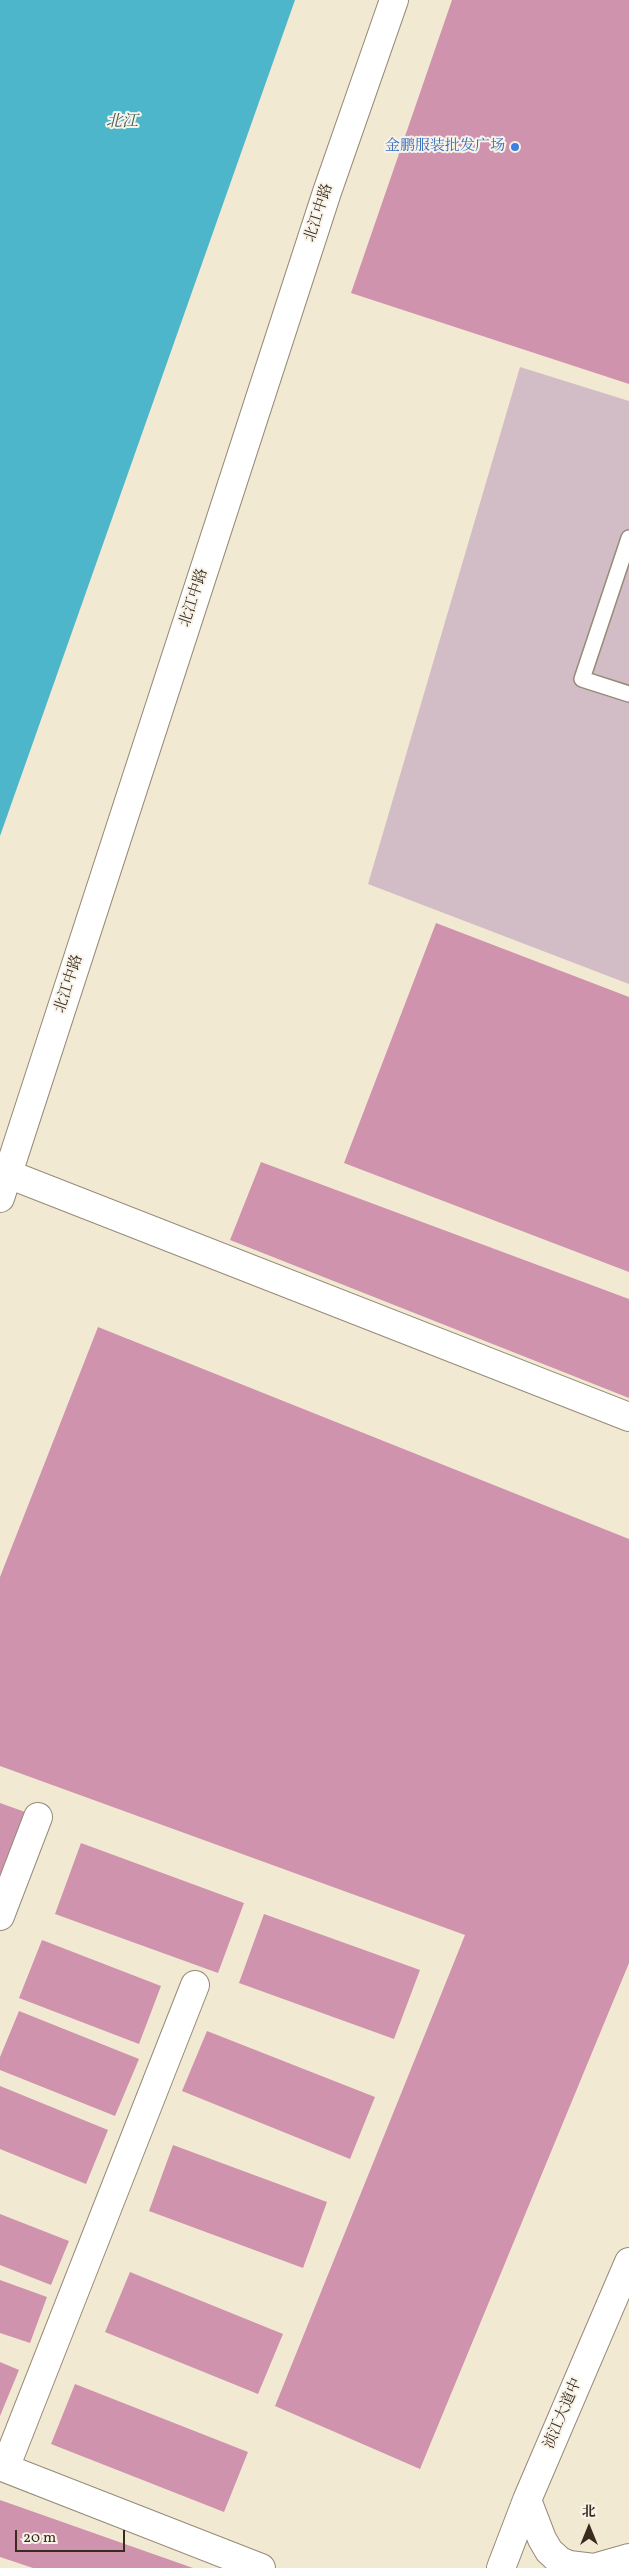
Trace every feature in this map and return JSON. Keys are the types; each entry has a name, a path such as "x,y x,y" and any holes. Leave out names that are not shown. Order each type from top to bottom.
{"street":[{"name":"北江中路","path":"4,1186 321,211 394,0"},
{"path":"4,1186 629,1417"},
{"path":"0,1916 38,1817"},
{"path":"195,1985 5,2468 261,2568"},
{"name":"浈江大道中","path":"501,2568 527,2500 629,2262"},
{"path":"527,2500 549,2552 560,2561 569,2565 594,2568 629,2558"}],"lane":[{"path":"629,538 582,679 629,694"}],"shaded area":[{"path":"520,367 629,401 629,984 368,884"}],"water":[{"name":"北江","path":"0,0 295,0 0,836"}],"building":[{"name":"金鹏服装批发广场","path":"452,0 629,0 629,384 351,293"},
{"path":"436,923 629,997 629,1272 344,1163"},
{"path":"261,1162 629,1299 629,1398 230,1240"},
{"path":"98,1327 629,1539 629,1963 420,2469 275,2406 465,1935 0,1766 0,1577"},
{"path":"0,1803 28,1813 6,1877 0,1875"},
{"path":"81,1843 244,1903 218,1973 55,1914"},
{"path":"264,1914 420,1970 394,2039 239,1983"},
{"path":"42,1940 161,1986 139,2044 19,1998"},
{"path":"19,2011 139,2059 115,2116 0,2070 0,2057"},
{"path":"207,2031 375,2097 350,2159 182,2091"},
{"path":"0,2086 108,2130 86,2184 0,2149"},
{"path":"173,2145 327,2202 303,2268 149,2211"},
{"path":"0,2214 69,2241 51,2285 0,2265"},
{"path":"130,2272 283,2334 258,2394 105,2332"},
{"path":"0,2280 47,2297 30,2343 0,2333"},
{"path":"0,2362 19,2370 0,2416"},
{"path":"75,2384 248,2452 224,2512 51,2444"},
{"path":"0,2500 193,2568 33,2568 0,2557"}],"place":[{"name":"金鹏服装批发广场","path":"515,147"}]}
